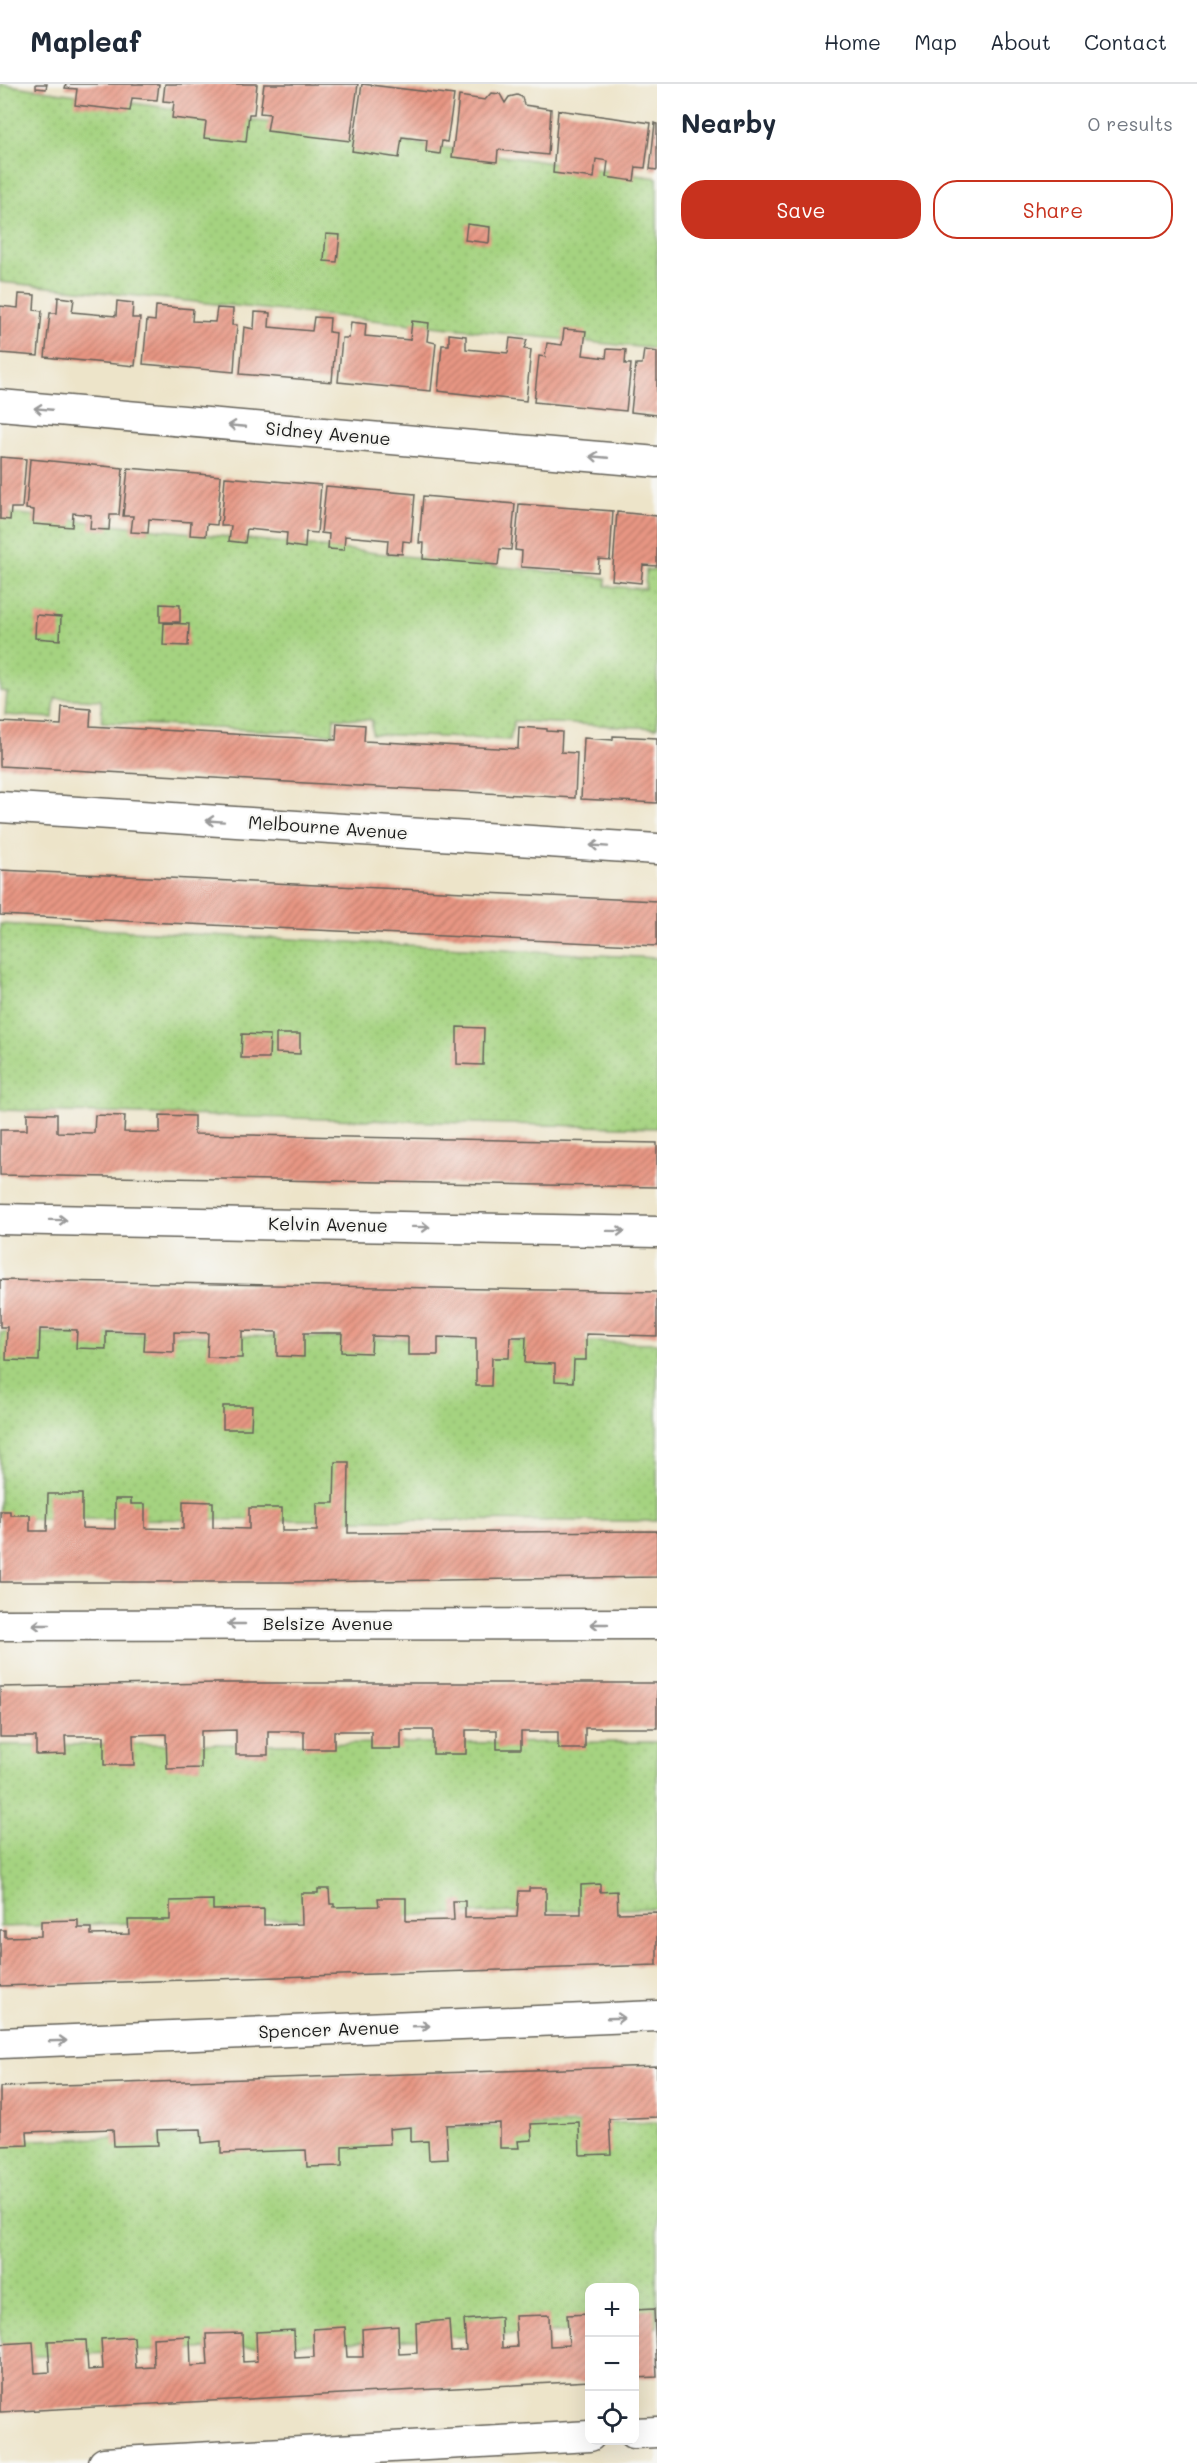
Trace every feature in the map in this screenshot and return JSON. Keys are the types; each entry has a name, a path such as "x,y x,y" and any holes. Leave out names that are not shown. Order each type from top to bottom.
{"street":[{"name":"Sidney Avenue","path":"0,405 657,462"},
{"name":"Melbourne Avenue","path":"0,807 657,849"},
{"name":"Kelvin Avenue","path":"0,1219 657,1232"},
{"name":"Belsize Avenue","path":"0,1625 657,1624"},
{"name":"Spencer Avenue","path":"0,2043 657,2016"},
{"path":"639,2433 657,2432"},
{"path":"104,2463 301,2459 585,2436"}],"green space":[{"path":"0,84 657,178 657,349 0,282"},
{"path":"0,512 606,578 606,586 645,589 646,570 657,570 657,728 514,721 510,740 372,734 372,720 334,718 333,734 102,722 101,700 55,698 53,718 5,715 7,692 0,691"},
{"path":"0,924 657,958 657,1128 0,1110"},
{"path":"0,1332 657,1343 657,1521 0,1519"},
{"path":"657,1742 657,1908 0,1927 0,1745"},
{"path":"657,2122 657,2327 639,2328 639,2283 585,2283 585,2331 0,2358 0,2141"}],"building":[{"path":"36,84 47,84 46,89 36,88"},
{"path":"66,84 159,84 157,100 132,98 130,111 75,105 77,89 65,88"},
{"path":"165,84 257,84 254,114 249,114 246,142 204,138 206,122 172,118 174,102 163,101"},
{"path":"264,84 358,84 350,141 267,131 270,114 260,113"},
{"path":"362,84 454,95 447,142 442,141 440,154 426,152 427,140 402,137 399,158 352,151"},
{"path":"491,93 500,94 505,103 509,97 517,95 522,97 524,105 551,109 548,155 498,150 497,162 452,157 459,96 485,100"},
{"path":"558,110 651,123 645,168 636,167 634,181 606,177 608,161 596,159 594,178 553,173"},
{"path":"655,123 657,124 657,170 650,169"},
{"path":"467,224 490,227 489,243 465,240"},
{"path":"326,234 340,235 337,262 324,261"},
{"path":"19,294 35,295 34,310 42,311 38,356 0,353 0,306 18,308"},
{"path":"58,297 74,299 72,312 116,316 117,301 133,303 132,318 140,318 135,366 45,357 50,313 57,313"},
{"path":"156,306 193,309 192,321 215,322 217,308 233,309 232,325 237,325 234,372 143,364 147,320 155,321"},
{"path":"255,312 270,313 269,327 312,331 314,317 330,318 329,332 336,333 332,382 240,374 244,327 254,329"},
{"path":"412,321 429,323 427,341 436,343 431,391 338,382 342,338 349,338 351,322 366,324 365,336 410,340"},
{"path":"564,329 586,331 583,355 606,358 607,349 626,350 625,364 631,364 626,411 534,402 539,356 545,357 547,343 562,345"},
{"path":"449,334 466,336 466,349 508,353 510,338 527,340 524,349 531,350 526,401 438,391 442,345 449,345"},
{"path":"644,350 657,352 657,415 631,412 636,364 642,364"},
{"path":"0,457 26,459 22,508 11,508 10,520 0,519"},
{"path":"30,459 123,468 119,515 110,515 109,530 90,529 91,515 73,513 72,527 33,524 34,510 26,509"},
{"path":"128,468 221,476 217,525 207,524 206,536 190,535 191,522 149,519 148,533 131,532 133,516 123,516"},
{"path":"225,477 321,485 317,533 306,532 305,548 286,545 287,533 247,529 245,543 229,541 231,526 221,526"},
{"path":"326,486 415,494 411,542 403,541 402,554 387,553 388,540 345,536 344,550 328,549 329,534 321,533"},
{"path":"423,496 515,504 511,550 500,549 498,565 423,559 424,543 419,543"},
{"path":"519,504 613,511 610,560 599,559 598,572 521,567 522,551 515,550"},
{"path":"617,512 657,516 657,566 643,565 641,583 612,580"},
{"path":"160,604 180,605 180,622 160,622"},
{"path":"36,615 61,617 60,640 35,638"},
{"path":"164,623 189,624 188,646 163,645"},
{"path":"62,707 91,709 90,726 336,740 337,723 365,725 364,741 518,749 519,727 547,729 547,731 562,732 561,752 577,753 575,798 0,766 0,722 61,725"},
{"path":"613,736 657,738 657,803 581,799 584,738 613,740"},
{"path":"0,870 657,901 657,946 0,915"},
{"path":"457,1027 484,1028 483,1065 457,1064"},
{"path":"242,1034 270,1035 269,1058 241,1058"},
{"path":"276,1034 300,1034 300,1054 276,1053"},
{"path":"27,1113 57,1114 57,1132 94,1133 95,1115 125,1116 124,1132 160,1133 160,1115 194,1116 194,1134 657,1143 657,1187 0,1175 0,1130 27,1130"},
{"path":"0,1280 657,1292 657,1336 586,1334 586,1360 574,1360 573,1382 555,1381 555,1364 525,1363 526,1337 510,1337 509,1358 492,1358 491,1386 476,1386 476,1338 438,1337 438,1355 408,1355 408,1337 372,1336 371,1353 341,1352 342,1333 304,1333 304,1357 277,1356 277,1332 242,1331 242,1358 227,1358 207,1357 208,1333 174,1332 174,1352 144,1351 145,1332 106,1331 106,1349 76,1348 77,1330 40,1329 39,1361 6,1360 7,1327 0,1327"},
{"path":"223,1406 252,1406 251,1429 223,1429"},
{"path":"335,1462 349,1462 348,1533 657,1531 657,1577 300,1582 0,1582 0,1511 10,1511 10,1515 30,1515 30,1531 47,1531 48,1494 82,1494 82,1528 115,1529 115,1499 131,1499 131,1504 145,1504 145,1528 183,1529 183,1501 213,1502 213,1528 249,1529 249,1508 282,1508 282,1531 317,1531 317,1503 334,1503"},
{"path":"218,1683 657,1683 657,1728 585,1728 585,1749 558,1749 558,1732 521,1732 521,1749 497,1749 497,1730 466,1730 466,1754 433,1754 433,1730 401,1730 401,1749 371,1749 371,1731 334,1731 334,1749 304,1749 304,1731 268,1731 268,1755 236,1755 236,1730 201,1731 201,1768 167,1769 166,1734 133,1735 134,1765 104,1765 104,1736 65,1736 66,1754 36,1755 36,1737 0,1737 0,1687"},
{"path":"600,1884 600,1892 617,1891 618,1913 657,1912 657,1965 0,1986 0,1930 5,1930 5,1937 41,1936 41,1921 78,1920 78,1928 91,1928 91,1935 129,1934 128,1920 170,1920 170,1901 213,1900 213,1910 264,1909 264,1925 302,1924 301,1893 318,1893 318,1889 329,1889 330,1904 334,1904 334,1907 379,1906 378,1898 406,1898 406,1921 454,1920 453,1901 465,1901 465,1918 517,1917 519,1891 529,1891 529,1888 546,1888 546,1914 581,1914 581,1885"},
{"path":"657,2066 657,2117 609,2119 611,2154 580,2155 579,2122 531,2124 532,2140 518,2141 519,2148 500,2148 500,2123 446,2125 448,2159 429,2160 428,2141 411,2142 411,2127 389,2129 390,2144 342,2146 342,2166 307,2167 306,2150 221,2153 221,2141 202,2143 201,2129 157,2130 158,2145 114,2146 113,2129 27,2132 28,2145 0,2146 0,2087"},
{"path":"654,2309 657,2377 639,2378 639,2310"},
{"path":"585,2314 585,2381 0,2412 0,2344 33,2342 35,2373 50,2372 48,2341 86,2340 88,2370 103,2369 101,2339 134,2337 136,2368 154,2367 153,2338 190,2336 191,2366 208,2365 206,2334 242,2333 243,2362 257,2361 256,2332 294,2330 295,2358 314,2357 313,2329 345,2327 347,2357 363,2357 362,2329 398,2326 399,2354 417,2353 416,2323 449,2320 451,2351 466,2350 464,2320 501,2317 502,2348 517,2347 515,2316 549,2315 550,2346 569,2345 567,2315"}]}
